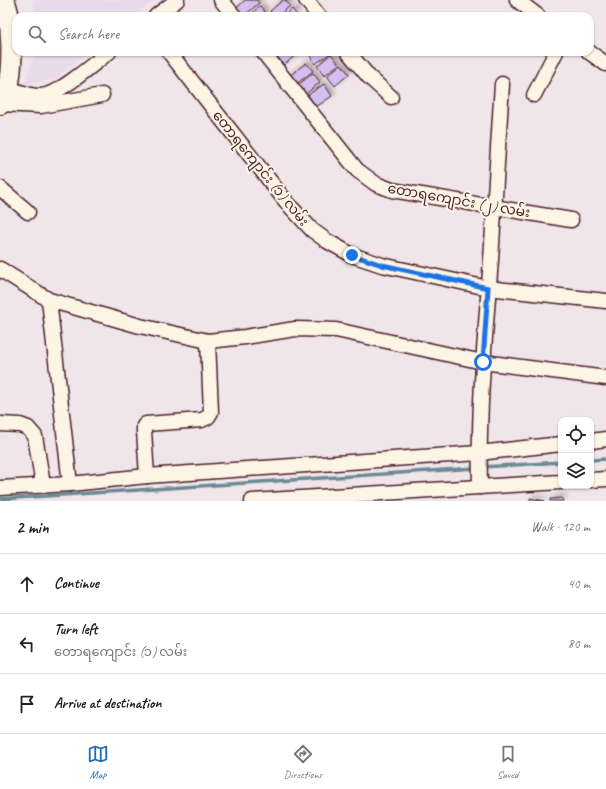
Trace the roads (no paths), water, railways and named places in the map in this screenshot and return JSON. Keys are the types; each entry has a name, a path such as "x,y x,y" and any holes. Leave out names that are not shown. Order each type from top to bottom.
{"highway":[{"path":"3,99 11,66 11,35 7,3"}],"street":[{"path":"161,12 177,0"},
{"path":"221,0 231,12"},
{"path":"306,0 316,12"},
{"path":"517,0 533,12"},
{"path":"3,99 29,94 42,96 60,89 104,56"},
{"name":"တောရကျောင်း (၁) လမ်း","path":"172,56 288,204 312,230 327,241 352,255 382,265 488,288 606,301"},
{"name":"တောရကျောင်း (၂) လမ်း","path":"266,56 357,170 376,184 392,190 571,220"},
{"path":"351,56 369,77 391,96"},
{"path":"534,95 554,56"},
{"path":"594,56 606,64"},
{"path":"480,488 479,453 483,362 495,207 502,84"},
{"path":"3,99 42,106 102,95"},
{"path":"0,188 28,212"},
{"path":"0,269 49,300 140,326 208,341 295,329 336,330 483,362 606,378"},
{"path":"49,300 70,484"},
{"path":"147,476 144,431 144,426 146,424 202,420 208,417 211,412 208,341"},
{"path":"0,424 20,425 28,428 35,436 43,485"},
{"path":"594,441 606,439"},
{"path":"0,488 70,484 147,476 479,453 558,444"},
{"path":"594,480 606,479"},
{"path":"252,501 377,497 558,482"}],"waterway":[{"path":"594,460 606,459"},
{"path":"482,467 558,462"},
{"path":"0,499 476,468"}]}
